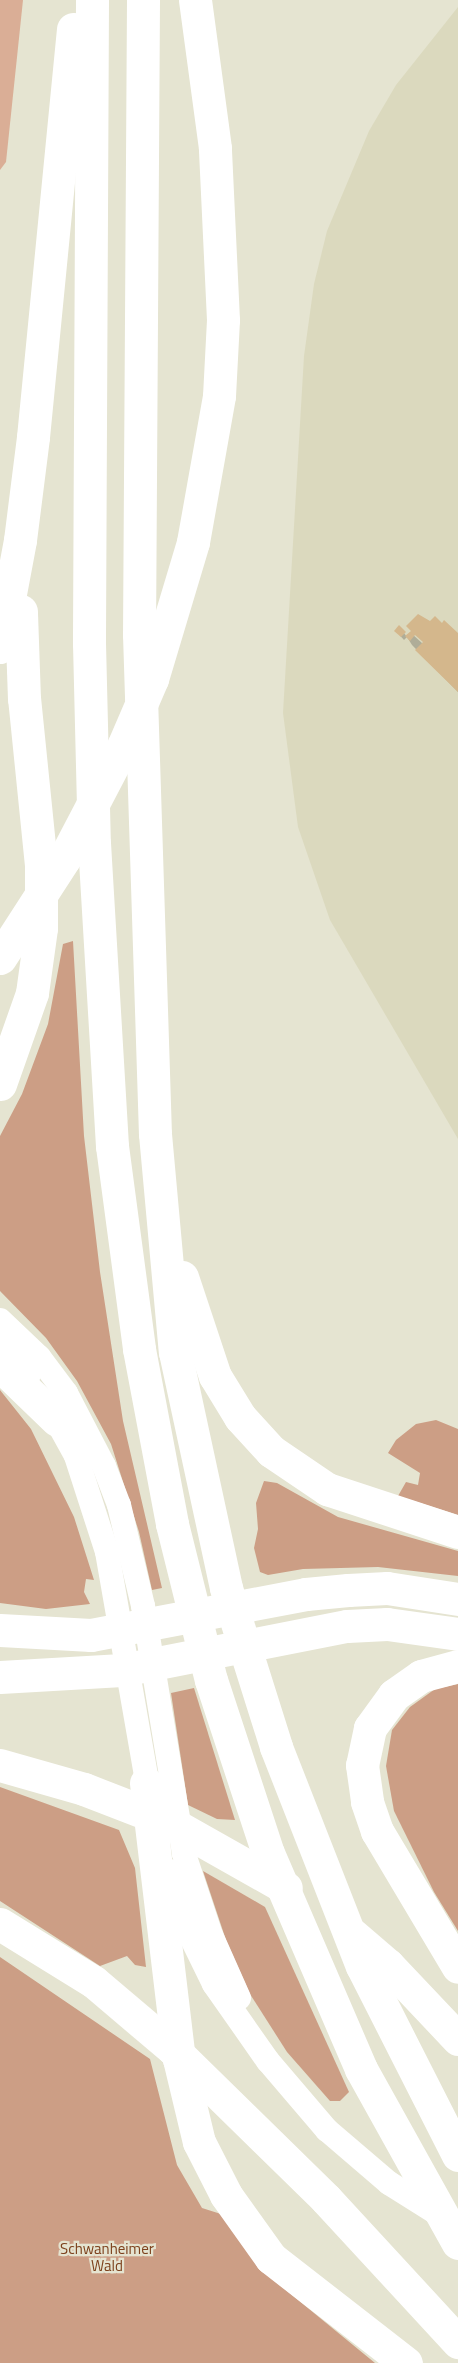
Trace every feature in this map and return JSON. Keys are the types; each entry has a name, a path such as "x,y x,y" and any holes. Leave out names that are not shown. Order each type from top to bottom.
{"highway":[{"path":"0,647 20,540 76,0"},
{"path":"92,0 89,643 94,843 112,1146 139,1349 172,1524 206,1658 268,1853 361,2069 458,2243"},
{"path":"143,0 139,634 155,1134 175,1352 204,1500 241,1641 280,1759 332,1896 397,2040 458,2155"},
{"path":"0,958 64,859 124,744 177,603 205,478 219,396 222,254 215,148 195,0"},
{"path":"0,1084 32,993 42,918 41,865 22,665 20,540"},
{"path":"155,1134 189,1306 215,1376 240,1417 271,1451 327,1489 458,1532"},
{"path":"0,1365 57,1420"},
{"path":"0,1630 91,1635 177,1621 306,1594 387,1588 458,1599"},
{"path":"0,1677 97,1674 166,1663 273,1638 347,1626 387,1624 458,1635"},
{"path":"458,1666 421,1676 394,1695 370,1728 362,1765 367,1802 377,1831 458,1967"},
{"path":"0,1765 40,1776 169,1822 257,1869 350,1933 396,1972 458,2039"},
{"path":"146,1783 186,2100 199,2142 216,2176 271,2258 406,2363"},
{"path":"0,1924 94,1982 173,2049 326,2199 458,2342"}],"street":[{"path":"0,1320 39,1357 66,1393 104,1466 133,1555 173,1798 194,1887 234,1989 256,2031 301,2100"},
{"path":"0,1340 57,1420 87,1486 109,1560 146,1783 170,1882 187,1929 214,1984 243,2029 327,2130 389,2183 458,2225"}],"shaded area":[{"path":"0,0 23,0 6,162 0,170"},
{"path":"458,7 458,1139 330,920 298,827 283,713 304,356 314,284 327,231 369,131 396,85"}],"green space":[{"path":"73,941 84,1136 100,1272 123,1421 162,1588 152,1590 139,1532 111,1444 77,1381 46,1338 0,1291 0,1136 22,1094 48,1024 63,944"},
{"path":"0,1390 31,1429 74,1517 94,1580 86,1579 84,1592 90,1604 46,1609 0,1603"},
{"path":"436,1420 458,1429 458,1515 398,1496 406,1482 418,1485 420,1473 388,1453 396,1440 416,1424"},
{"path":"264,1481 277,1483 338,1517 458,1551 458,1576 378,1567 303,1569 268,1575 260,1572 254,1548 258,1529 256,1503"},
{"path":"458,1684 458,1931 434,1892 394,1811 386,1766 392,1730 410,1707 435,1689"},
{"path":"194,1688 235,1820 217,1819 188,1805 171,1693"},
{"path":"0,1787 119,1830 135,1868 146,1967 135,1965 127,1956 100,1966 0,1901"},
{"path":"203,1871 265,1907 349,2092 340,2101 330,2101 287,2052 250,1994 226,1940"},
{"name":"Schwanheimer Wald","path":"0,1957 150,2059 177,2165 202,2208 224,2215 270,2277 375,2363 0,2363"}],"building":[{"path":"418,614 430,621 435,616 442,623 444,620 458,633 458,692 415,650 423,642 415,635 410,641 405,636 411,631 406,626"},
{"path":"399,625 406,632 401,637 394,631"}]}
